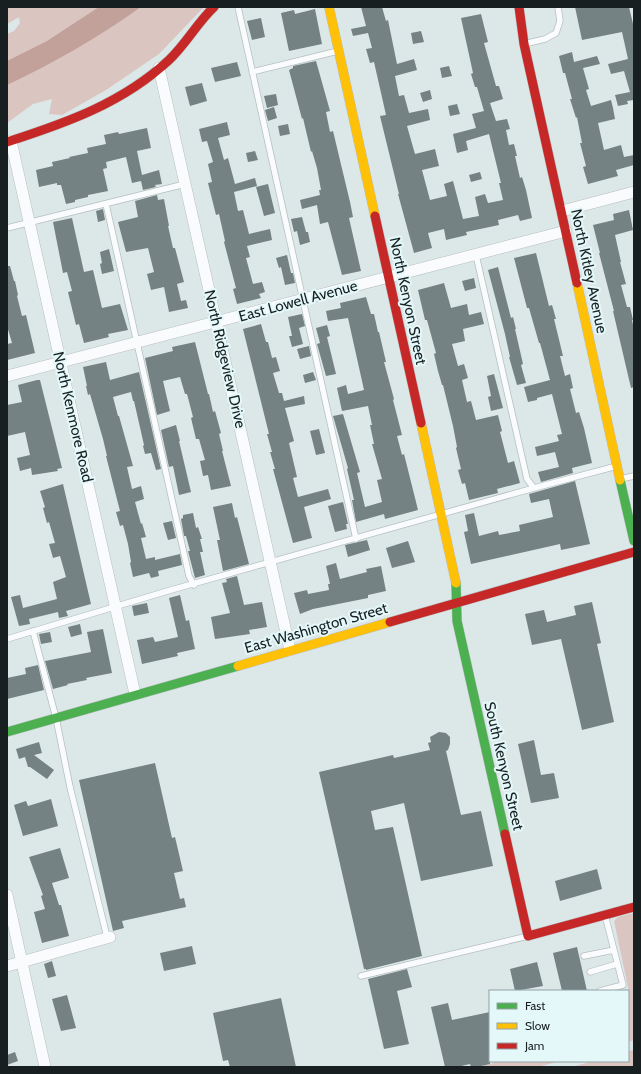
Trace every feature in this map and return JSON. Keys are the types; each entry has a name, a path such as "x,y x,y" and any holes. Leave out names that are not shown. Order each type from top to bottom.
{"street":[{"path":"9,141 64,124 98,109 130,91 179,50 205,14 214,7"},
{"name":"North Kenyon Street","path":"329,7 456,584 456,602"},
{"name":"North Kitley Avenue","path":"519,7 524,44 634,541"},
{"name":"North Ridgeview Drive","path":"159,68 290,650"},
{"name":"North Kenmore Road","path":"9,141 30,223 135,694"},
{"path":"562,211 634,192"},
{"name":"East Lowell Avenue","path":"7,376 60,361 388,278 566,231"},
{"name":"East Washington Street","path":"7,732 135,694 634,552"},
{"name":"South Kenyon Street","path":"456,602 456,617 528,936"},
{"path":"7,895 45,1067"},
{"path":"528,936 634,907"},
{"path":"7,966 108,937"}],"lane":[{"path":"238,7 356,538"},
{"path":"524,44 545,39 556,33 560,21 558,7"},
{"path":"252,72 338,50"},
{"path":"7,228 185,184"},
{"path":"106,204 138,342 188,576 194,585"},
{"path":"476,255 527,479 534,488"},
{"path":"7,639 171,590 194,585 356,538 617,466"},
{"path":"620,479 634,476"},
{"path":"33,631 56,718 70,787 99,909 108,937"},
{"path":"604,990 623,985 605,915"},
{"path":"362,976 528,936"},
{"path":"584,956 614,950"},
{"path":"590,972 617,964"}],"shaded area":[{"path":"7,7 105,7 86,21 7,64 7,34 14,31 20,23 19,17 7,24"},
{"path":"99,7 141,7 76,49 7,85 7,61 47,41"},
{"path":"141,7 204,7 159,54 106,90 62,115 49,114 52,99 33,104 7,123 7,81 92,37"},
{"path":"634,913 634,1040 629,1042 629,990 614,921 618,917"},
{"path":"634,1050 634,1067 572,1067 590,1062 629,1062 629,1051"},
{"path":"556,1062 538,1067 477,1067 494,1063"}],"building":[{"path":"361,7 382,7 386,21 388,20 397,64 414,59 417,70 395,76 399,96 404,95 409,113 428,109 430,120 407,126 415,154 435,149 439,166 422,170 430,200 447,196 444,184 453,181 463,219 479,216 475,197 485,194 488,203 503,200 499,183 501,183 489,134 466,141 468,150 457,153 453,134 476,128 472,114 484,111 477,87 475,87 471,74 473,73 461,18 481,14 488,42 484,43 496,86 499,86 503,99 490,103 496,121 507,119 510,129 506,130 509,145 514,144 520,178 522,177 526,190 532,218 520,221 518,215 498,220 499,225 466,232 467,235 446,240 444,229 428,233 432,248 414,253 398,194 380,116 386,115 374,62 370,63 366,49 372,48 368,33 353,36 351,29 366,26"},
{"path":"575,7 629,7 634,28 634,100 627,101 628,104 618,106 615,95 630,92 624,71 611,74 608,64 628,59 622,32 582,40"},
{"path":"315,9 322,44 289,51 281,13 294,10 295,14"},
{"path":"261,18 265,37 252,40 247,21"},
{"path":"421,31 424,42 413,44 411,33"},
{"path":"572,52 574,62 597,56 600,64 583,68 589,89 586,90 591,106 611,100 615,119 598,123 604,150 621,145 624,157 634,155 634,165 616,170 618,176 588,184 583,167 586,166 580,143 582,143 577,117 576,118 570,99 572,99 559,56"},
{"path":"316,61 330,111 326,112 330,132 333,131 350,202 353,217 349,218 361,271 342,275 328,222 320,224 317,205 302,209 300,200 320,195 319,190 321,190 317,168 312,151 311,152 289,70 293,68 293,66"},
{"path":"237,62 241,76 215,82 211,68"},
{"path":"449,66 452,76 442,78 440,68"},
{"path":"202,83 207,101 190,106 185,87"},
{"path":"430,90 432,99 423,102 420,93"},
{"path":"276,94 278,105 267,108 264,96"},
{"path":"457,104 460,114 450,116 448,106"},
{"path":"274,107 277,118 268,121 265,110"},
{"path":"227,122 230,135 218,138 224,160 228,158 235,184 255,178 257,186 234,192 238,211 243,210 249,234 270,229 272,240 247,246 250,257 246,258 253,284 262,282 265,292 259,294 261,298 237,304 233,289 236,288 224,242 219,214 216,215 208,183 212,182 208,164 213,162 207,141 202,142 199,129"},
{"path":"288,124 290,134 280,136 278,126"},
{"path":"147,128 151,148 137,151 142,175 159,170 162,184 143,190 141,181 132,183 126,157 106,162 107,168 103,169 108,191 88,195 88,197 66,204 61,185 57,185 57,183 39,187 36,170 53,166 52,162 88,153 87,148 106,144 104,135 118,132 119,134"},
{"path":"255,151 258,160 248,162 246,153"},
{"path":"480,172 482,179 471,182 469,175"},
{"path":"268,184 275,213 264,216 256,187"},
{"path":"157,195 158,200 164,199 173,248 175,248 184,282 177,284 181,301 186,300 188,308 169,312 164,287 151,290 147,274 154,272 148,248 126,252 118,222 138,217 135,201"},
{"path":"103,209 105,220 98,222 96,211"},
{"path":"629,210 633,230 615,235 626,284 621,285 627,307 630,307 634,329 634,387 631,388 593,225 614,220 613,214"},
{"path":"302,217 310,242 300,245 297,231 294,232 291,219"},
{"path":"72,218 84,272 93,270 102,308 120,304 128,330 108,334 109,337 84,343 79,324 76,325 68,292 72,291 67,272 63,273 53,222"},
{"path":"109,249 114,271 102,274 100,252"},
{"path":"536,253 549,306 552,305 556,319 554,319 563,356 560,356 565,376 570,374 573,388 570,389 576,413 579,412 584,428 592,463 572,468 573,473 541,482 538,472 559,467 555,452 537,456 535,447 559,441 557,435 562,434 552,394 528,402 524,387 550,380 529,308 527,308 514,258"},
{"path":"287,255 295,283 285,285 281,267 279,268 276,258"},
{"path":"7,266 10,266 15,281 22,316 26,315 35,353 7,360 7,344 12,343 7,326"},
{"path":"498,267 511,318 513,317 523,364 521,365 526,383 517,385 488,270"},
{"path":"474,278 476,288 465,291 462,281"},
{"path":"444,283 451,308 467,304 469,315 481,312 484,324 463,329 465,341 452,344 458,366 464,364 468,378 462,380 467,402 471,401 476,420 498,415 502,431 500,432 508,463 514,461 520,483 497,489 498,493 469,500 465,483 462,484 458,470 461,469 453,426 434,354 436,353 427,320 425,320 418,290"},
{"path":"366,297 371,314 374,314 379,332 386,362 384,362 402,435 397,436 402,455 404,454 418,510 385,519 384,514 356,522 352,500 354,500 348,468 333,416 343,414 360,472 357,473 365,507 382,502 377,480 382,479 372,444 374,444 368,406 342,411 337,388 346,385 348,394 364,390 348,318 328,321 326,311 341,308 340,303"},
{"path":"302,314 305,326 299,328 303,344 292,347 289,336 292,336 288,317"},
{"path":"261,324 272,358 276,357 280,371 273,373 279,393 282,393 284,401 304,396 305,404 285,408 294,441 289,443 297,477 293,478 298,497 328,489 331,499 304,507 312,538 293,543 273,469 275,469 267,434 269,434 243,329"},
{"path":"327,325 330,336 327,337 336,374 326,376 317,344 320,343 316,328"},
{"path":"195,342 213,412 215,411 221,433 219,434 222,451 231,486 211,490 208,475 203,476 200,461 205,460 199,439 196,439 191,418 193,417 187,394 185,394 180,377 163,381 170,411 157,415 145,358 173,351 172,347"},
{"path":"309,346 311,356 300,359 297,349"},
{"path":"106,362 110,380 139,372 161,469 156,470 151,453 145,454 131,392 113,397 133,466 127,467 132,489 141,486 144,499 135,502 146,537 141,538 146,559 155,557 155,560 180,554 182,565 158,571 159,576 151,578 149,573 133,577 128,544 123,525 120,526 116,512 120,511 103,439 90,394 88,395 86,386 83,367"},
{"path":"313,372 316,380 305,383 303,375"},
{"path":"494,374 503,408 491,411 488,397 491,396 487,376"},
{"path":"40,380 62,468 57,469 58,471 32,475 31,468 20,471 17,458 30,455 25,432 7,436 7,405 22,402 18,385"},
{"path":"176,425 191,492 179,495 173,466 169,467 161,430"},
{"path":"319,429 325,453 316,455 310,431"},
{"path":"575,481 590,544 561,550 560,544 471,564 464,532 468,531 465,515 474,513 479,536 498,531 499,535 520,531 519,525 553,517 549,499 531,503 529,494"},
{"path":"63,484 91,604 66,611 68,616 59,618 58,612 29,619 30,624 19,626 11,597 20,595 23,608 57,599 53,582 66,577 60,556 53,558 49,544 55,543 49,522 47,523 43,508 45,507 40,491"},
{"path":"343,502 348,524 346,524 347,529 335,532 328,506"},
{"path":"232,503 249,564 223,571 217,540 220,540 213,507"},
{"path":"193,513 196,528 198,527 202,539 200,539 203,552 200,552 205,575 195,578 188,551 190,551 186,536 184,536 181,519 183,518 183,515"},
{"path":"172,521 176,538 168,540 163,523"},
{"path":"367,540 370,550 348,557 345,545"},
{"path":"408,541 415,562 392,568 386,548"},
{"path":"336,563 340,579 367,572 366,569 381,566 386,591 368,595 368,598 313,609 300,614 294,593 307,590 308,594 329,590 328,584 330,584 326,566"},
{"path":"237,576 244,605 262,602 267,627 249,630 250,634 215,639 211,617 230,613 222,583 227,582 226,579"},
{"path":"180,595 186,621 189,620 195,649 177,653 178,656 142,664 137,640 153,637 155,642 178,637 169,598"},
{"path":"592,602 601,643 597,644 614,722 582,730 561,639 532,645 525,614 544,610 547,622 576,615 574,606"},
{"path":"147,603 149,613 134,616 132,606"},
{"path":"80,624 82,634 71,637 68,627"},
{"path":"103,629 112,673 86,678 87,680 67,684 68,685 53,689 45,661 91,652 87,632"},
{"path":"50,632 52,642 41,644 39,634"},
{"path":"38,665 44,690 7,699 7,678 26,674 25,668"},
{"path":"439,732 446,733 450,737 450,744 448,750 446,751 461,815 481,811 493,866 421,881 404,803 371,811 375,830 393,827 422,956 366,970 364,969 319,772 393,755 394,758 430,750 428,743 431,742 430,737"},
{"path":"534,740 541,775 554,773 559,798 531,803 518,744"},
{"path":"39,742 42,753 34,755 54,770 47,779 28,767 25,757 19,759 16,749"},
{"path":"155,763 172,838 175,837 183,871 174,873 180,899 184,898 186,907 122,921 124,928 113,931 79,780"},
{"path":"51,799 58,826 23,836 14,805 26,801 28,806"},
{"path":"60,848 69,878 52,883 59,905 61,905 69,936 42,943 34,912 45,909 41,896 43,895 29,857"},
{"path":"597,869 602,889 560,901 555,881"},
{"path":"192,946 196,964 164,971 160,953"},
{"path":"577,947 587,990 562,990 553,953"},
{"path":"52,961 56,976 48,978 44,964"},
{"path":"537,962 543,986 515,990 510,969"},
{"path":"407,969 412,987 397,991 409,1044 384,1049 368,979"},
{"path":"67,995 76,1028 61,1031 52,999"},
{"path":"281,998 296,1067 230,1067 228,1060 223,1061 213,1013"},
{"path":"448,1003 452,1020 489,1012 490,1064 477,1067 471,1067 470,1064 457,1067 445,1067 431,1007"},
{"path":"15,1052 18,1061 7,1065 7,1055"}],"traffic: fast":[{"path":"620,480 634,541"},
{"path":"456,583 457,621 505,834"},
{"path":"7,732 238,666"}],"traffic: slow":[{"path":"329,7 375,216"},
{"path":"577,283 620,480"},
{"path":"421,423 456,583"},
{"path":"238,666 390,622"}],"traffic: jam":[{"path":"7,142 72,119 113,100 133,88 169,60 214,7"},
{"path":"519,7 524,44 577,283"},
{"path":"375,216 421,423"},
{"path":"390,622 634,552"},
{"path":"505,834 528,936 634,907"}]}
